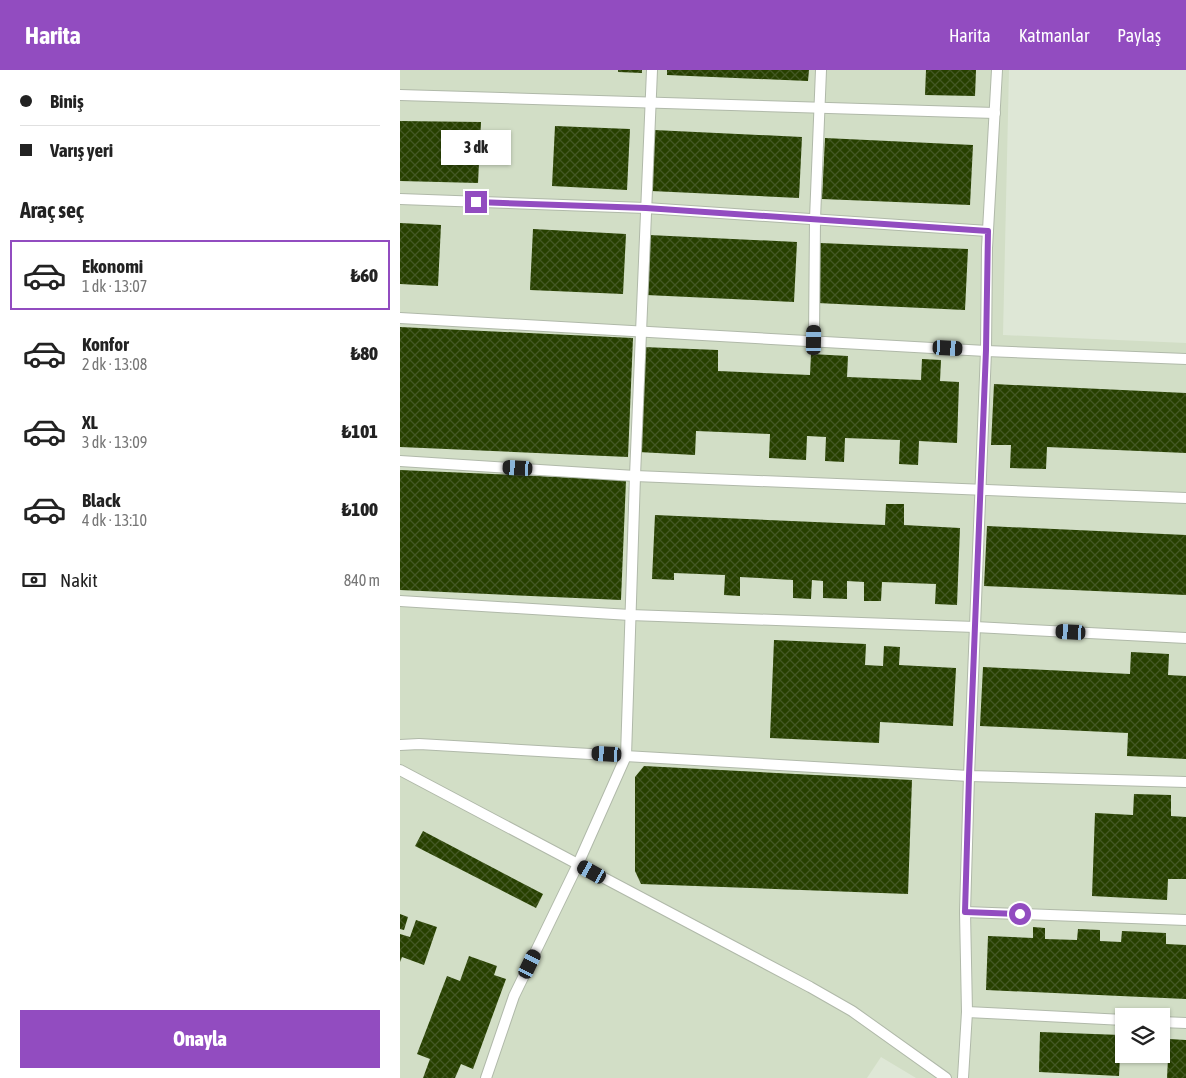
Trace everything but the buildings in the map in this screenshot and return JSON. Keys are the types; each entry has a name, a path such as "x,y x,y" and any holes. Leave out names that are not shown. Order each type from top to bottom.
{"street":[{"path":"486,1078 514,996 578,864 626,756 635,476 652,70"},
{"path":"814,340 821,70"},
{"path":"963,1078 967,1012 965,912 969,776 986,350 988,231 997,70"},
{"path":"400,95 995,113"},
{"path":"400,199 646,208 988,231"},
{"path":"400,318 1186,360"},
{"path":"400,462 635,476 1186,498"},
{"path":"400,601 630,615 975,627 1186,638"},
{"path":"400,746 419,744 969,776 1186,782"},
{"path":"400,770 754,957 852,1011 946,1078"},
{"path":"965,912 1186,920"},
{"path":"967,1012 1115,1020"},
{"path":"1170,1022 1186,1023"}],"shaded area":[{"path":"400,70 1009,70 1003,335 1186,343 1186,1078 916,1078 881,1057 867,1078 400,1078"}],"route":[{"path":"476,202 646,208 988,231 986,350 965,912 1020,914"}]}
